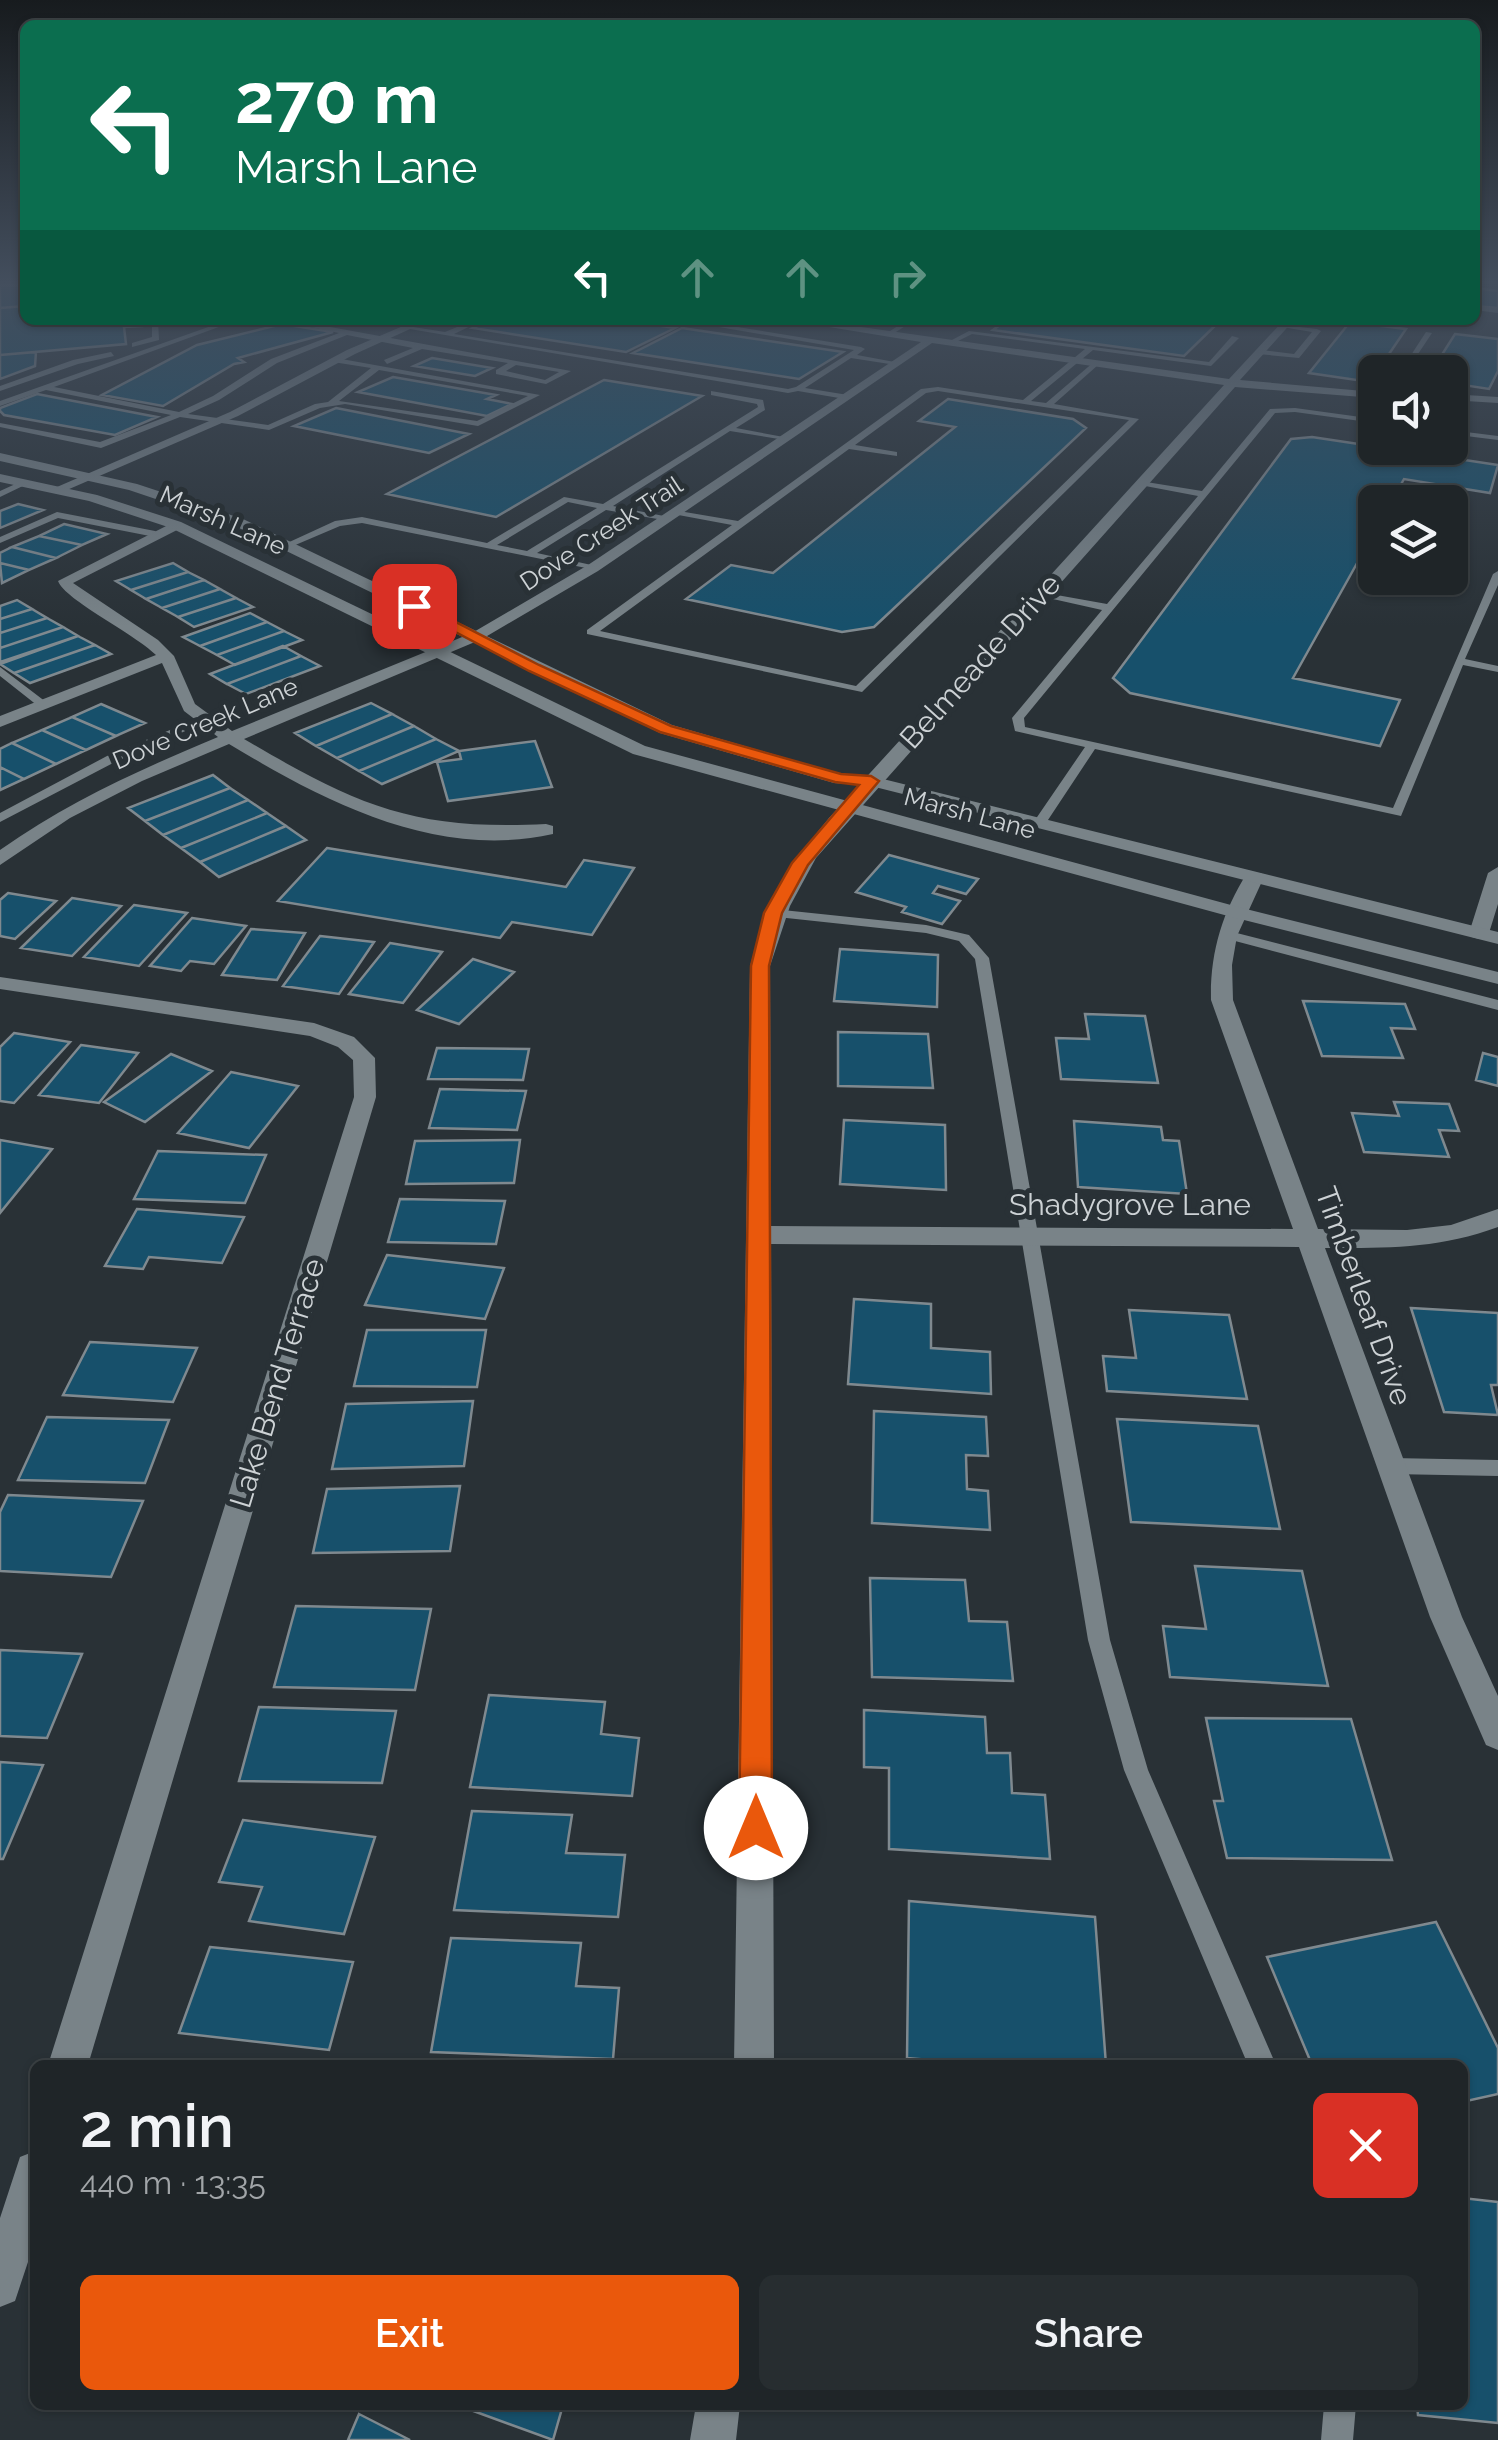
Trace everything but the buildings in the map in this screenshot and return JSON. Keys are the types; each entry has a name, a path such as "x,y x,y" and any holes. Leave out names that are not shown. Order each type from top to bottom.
{"street":[{"path":"56,490 261,399"},
{"name":"Dove Creek Trail","path":"440,654 593,568 842,399"},
{"name":"Belmeade Drive","path":"754,2060 760,966 773,913 800,863 1218,399"},
{"name":"Marsh Lane","path":"0,457 88,476 195,506 290,544 534,668 666,729 840,779 871,781 1489,936"},
{"name":"Marsh Lane","path":"0,478 176,524 639,750 848,808 1230,923 1498,978"},
{"path":"176,524 65,581 68,589 148,640 166,656 190,710 334,800 378,816 432,828 494,834 546,830"},
{"name":"Dove Creek Lane","path":"0,859 64,814 136,777 440,654"},
{"path":"0,722 166,656"},
{"path":"1489,936 1498,873"},
{"name":"Timberleaf Drive","path":"1254,878 1230,923 1219,965 1222,1000 1446,1618 1498,1734"},
{"name":"Lake Bend Terrace","path":"0,983 314,1030 346,1042 364,1058 365,1097 70,2060"},
{"name":"Shadygrove Lane","path":"759,1236 1308,1235 1407,1239 1453,1234 1498,1218"},
{"path":"0,2286 30,2188"},
{"path":"713,2440 717,2410"}],"lane":[{"path":"100,399 269,428 336,399"},
{"path":"0,426 102,445 214,399"},
{"path":"332,402 478,424 528,399"},
{"path":"528,554 762,408 760,402 744,399"},
{"path":"913,399 591,632 858,690 1135,419 1003,399"},
{"path":"1024,402 1028,399"},
{"path":"1047,406 1055,399"},
{"path":"1358,419 1273,411 1018,718 1019,728 1398,813 1498,574"},
{"path":"730,429 785,438"},
{"path":"14,436 29,431"},
{"path":"1468,434 1498,438"},
{"path":"848,446 894,454"},
{"path":"0,494 25,483"},
{"path":"1143,484 1204,494"},
{"path":"489,546 567,499 740,524"},
{"path":"0,540 58,514 156,534"},
{"path":"290,544 338,523 362,520 593,568"},
{"path":"1040,595 1109,608"},
{"path":"1459,661 1498,669"},
{"path":"0,670 42,704"},
{"path":"0,818 111,758 204,719"},
{"path":"1039,824 1092,746"},
{"path":"773,913 926,929 964,938 982,958 1099,1640 1136,1770 1260,2060"},
{"path":"1230,923 1498,1006"},
{"path":"1391,1466 1498,1468"},
{"path":"1337,2440 1340,2410"}],"route":[{"path":"414,606 534,668 666,729 840,779 871,781 800,863 773,913 760,966 756,1828"}]}
